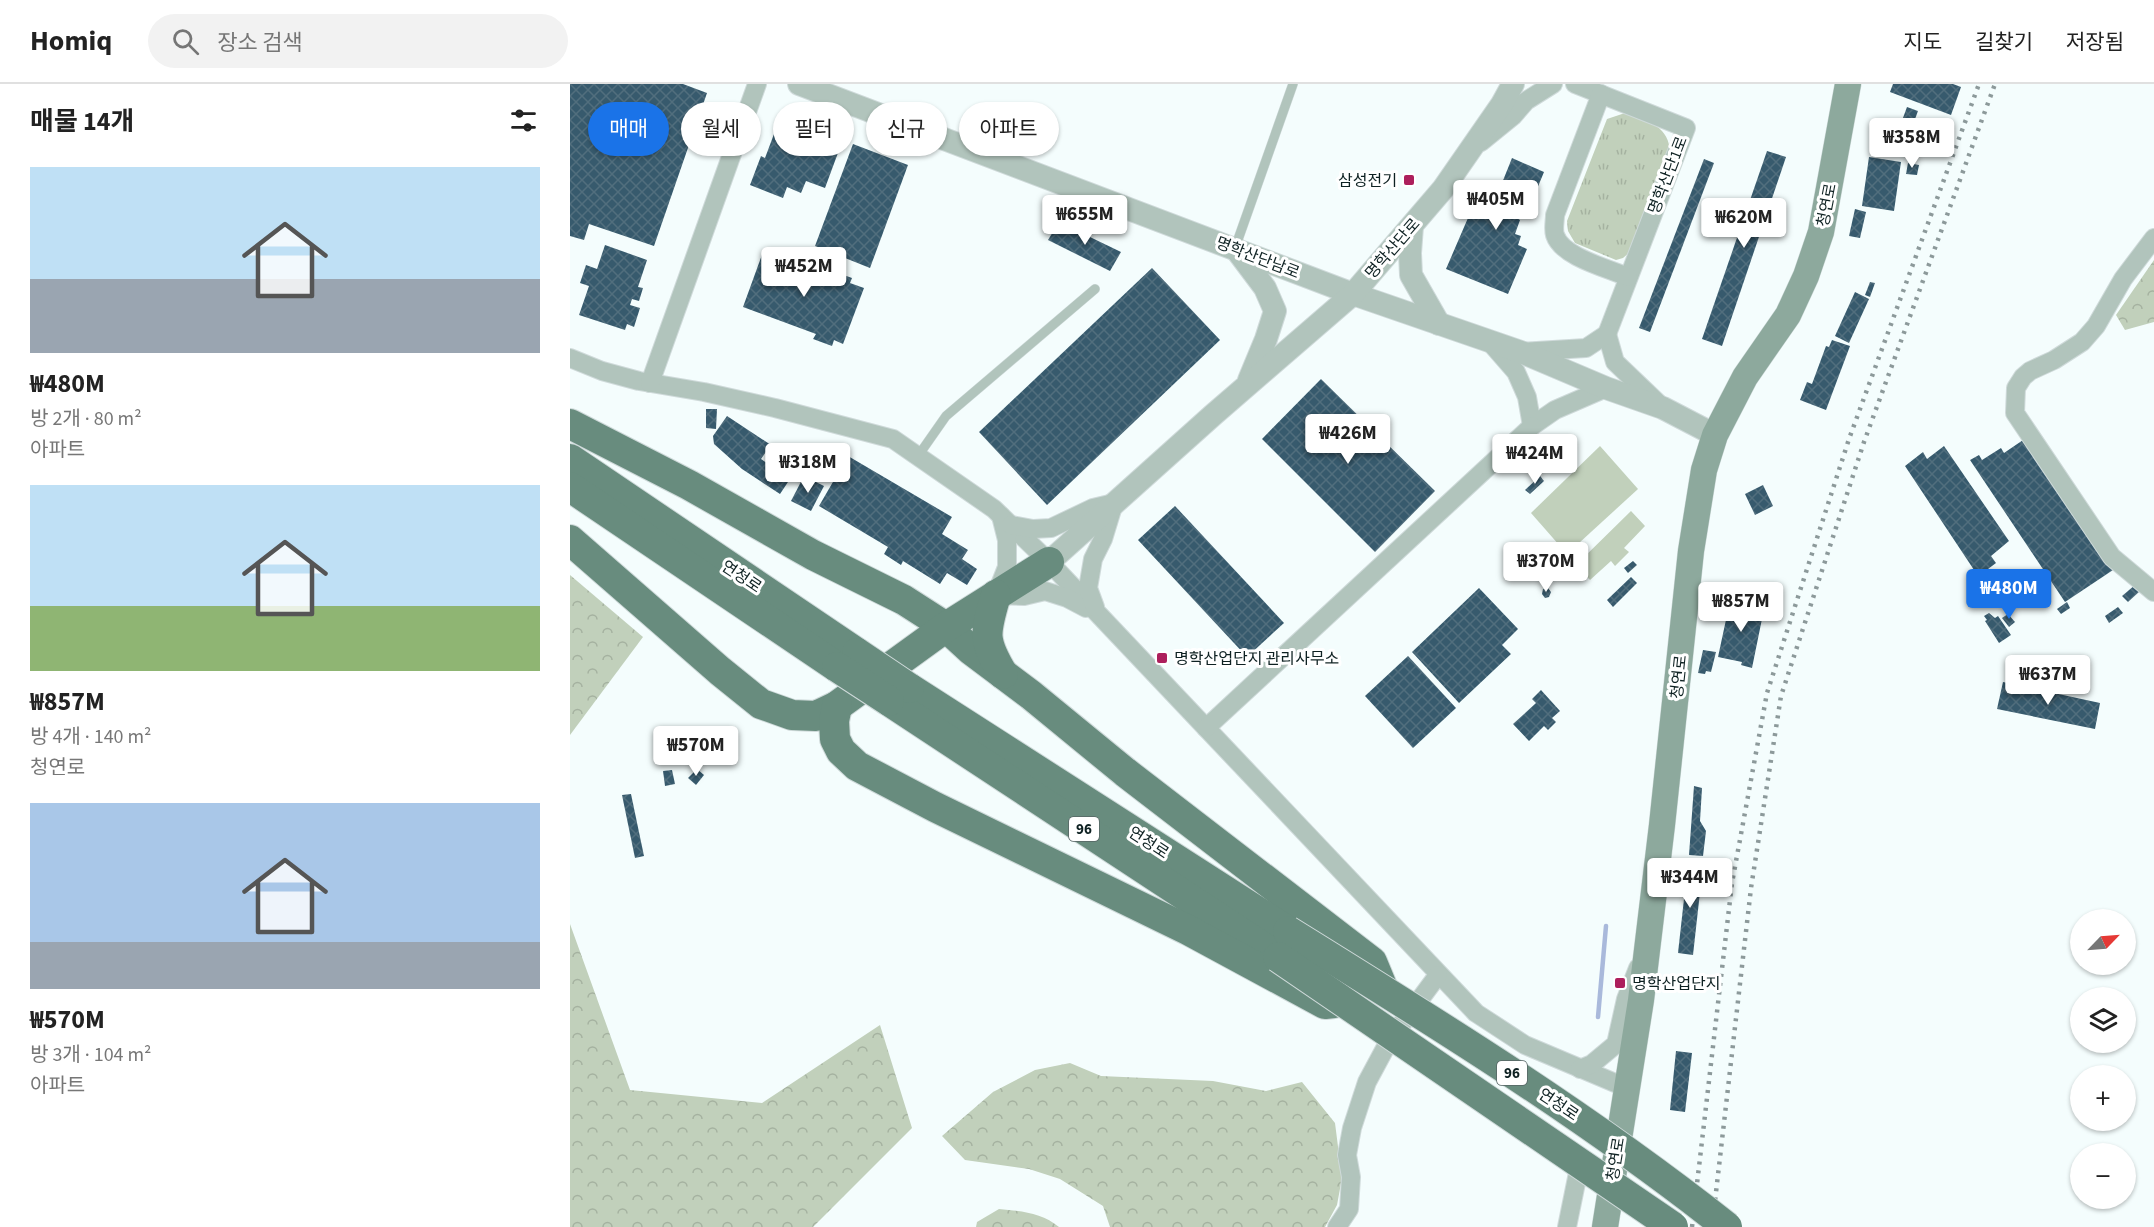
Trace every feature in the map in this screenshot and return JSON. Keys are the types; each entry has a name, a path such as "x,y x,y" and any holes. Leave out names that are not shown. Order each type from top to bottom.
{"highway":[{"path":"570,424 909,604 946,627 971,651 1125,772 1286,943"},
{"name":"연청로","path":"570,459 847,660"},
{"name":"연청로","path":"570,487 847,660 1286,943 1384,991 1580,1118 1726,1227"},
{"path":"570,540 761,704 792,715 816,716 837,706 946,627 1049,562"},
{"path":"909,604 935,609 959,609 996,595"},
{"path":"996,595 986,628 989,651 1003,674"},
{"path":"837,706 834,721 835,739 841,752 857,766 935,807 1188,930 1286,943"},
{"name":"연청로","path":"1286,943 1345,1003 1673,1227"}],"main road":[{"name":"청연로","path":"1605,1227 1647,944 1691,551 1704,470 1715,435 1745,377 1788,315 1806,276 1821,232 1848,84"}],"street":[{"path":"650,383 757,84"},
{"name":"명학산단남로","path":"799,84 1353,294 1521,352 1606,388 1663,408 1715,435"},
{"name":"명학산단로","path":"1049,562 1247,385 1353,294 1443,189 1472,149 1513,84"},
{"path":"1472,149 1513,116 1526,101 1552,84"},
{"name":"명학산단1로","path":"1575,84 1686,128 1606,334"},
{"path":"1601,94 1555,215 1554,232 1560,246 1572,254 1628,277"},
{"path":"1412,225 1411,275 1439,324"},
{"path":"2154,238 2123,279 2096,326 2082,342 2023,377 2016,388 2014,400 2015,413 2112,557 2154,592"},
{"path":"1235,248 1265,288 1275,311 1247,385"},
{"path":"1521,352 1586,348 1606,334 1615,362 1663,408"},
{"path":"1490,341 1516,372 1527,397 1532,426"},
{"path":"570,358 602,371 650,383 704,392 893,439 994,508 1049,562 1476,1013 1525,1046 1627,1088"},
{"path":"1206,728 1532,426 1555,410 1606,388"},
{"path":"1006,520 1033,529 1051,528 1093,508 1114,503"},
{"path":"1098,614 1088,588 1093,559 1103,539 1114,503"},
{"path":"1006,520 1007,567 996,595 1024,596 1045,591 1067,598 1098,614"},
{"path":"1580,1069 1592,1064 1616,1044 1626,999 1647,944"},
{"path":"1337,1227 1349,1209 1351,1177 1347,1155 1367,1083 1389,1041 1438,975"},
{"path":"1567,1227 1580,1163"}],"lane":[{"path":"1235,248 1293,84"},
{"path":"918,456 946,416 1095,289"}],"green space":[{"path":"1625,113 1647,121 1660,129 1668,140 1670,149 1630,252 1616,260 1575,243 1568,231 1567,221 1607,119"},
{"path":"2154,260 2154,322 2125,330 2116,315"},
{"path":"1600,446 1638,489 1567,554 1531,513"},
{"path":"1631,511 1645,526 1624,548 1629,552 1615,566 1611,561 1590,580 1576,565"},
{"path":"570,575 643,637 570,735"},
{"path":"570,924 630,1090 762,1103 880,1025 912,1128 813,1227 570,1227"},
{"path":"1070,1063 1101,1076 1213,1081 1266,1091 1302,1082 1335,1123 1342,1178 1337,1205 1325,1227 1110,1227 1103,1206 1060,1179 1029,1169 965,1160 942,1136 993,1092 1035,1070"},
{"path":"999,1209 1038,1216 1059,1227 976,1227 977,1222"}],"building":[{"path":"570,84 683,84 707,93 704,102 681,102 681,156 685,156 654,246 589,224 584,240 570,236"},
{"path":"1893,84 1953,84 1961,87 1951,115 1890,92"},
{"path":"1907,107 1918,111 1911,130 1900,126"},
{"path":"773,137 773,156 837,156 825,188 806,181 801,193 787,187 783,198 750,185 761,156 765,158"},
{"path":"854,144 866,149 866,156 884,156 908,165 870,268 815,246 849,156 854,156"},
{"path":"1767,151 1786,157 1722,346 1702,339"},
{"path":"1869,157 1901,162 1894,211 1862,206"},
{"path":"1512,158 1544,172 1530,206 1522,202 1515,217 1520,220 1515,234 1521,236 1518,245 1527,249 1508,294 1446,269 1477,197 1483,200 1488,189 1498,193"},
{"path":"1704,159 1714,163 1650,332 1639,328"},
{"path":"1908,163 1919,165 1917,175 1906,174"},
{"path":"1855,209 1866,212 1860,238 1849,236"},
{"path":"1059,222 1121,252 1110,271 1048,240"},
{"path":"605,245 647,260 638,287 643,288 639,301 632,299 630,305 640,308 634,327 627,324 625,330 579,315 589,286 580,283 586,265 597,269"},
{"path":"763,252 835,279 838,273 852,278 850,283 864,288 843,344 834,340 832,346 813,339 816,334 743,307"},
{"path":"1152,268 1220,340 1047,505 979,432"},
{"path":"1870,282 1875,283 1870,297 1865,295"},
{"path":"1855,292 1869,299 1849,343 1835,336"},
{"path":"1832,340 1850,346 1826,410 1800,400 1807,382 1812,384 1826,346 1829,347"},
{"path":"1321,379 1435,491 1375,552 1262,439"},
{"path":"706,409 717,409 716,429 706,428"},
{"path":"727,416 771,445 761,459 790,479 780,494 742,469 714,444 713,436"},
{"path":"2026,438 2113,570 2065,602 1970,460 1979,455 1982,460 2001,448 2004,453"},
{"path":"1944,446 2009,541 1991,556 1996,563 1988,569 1993,576 1984,585 1905,466 1923,452 1927,459"},
{"path":"848,456 952,517 942,534 968,550 962,559 977,569 967,585 947,573 940,584 903,561 901,565 884,554 888,547 819,506"},
{"path":"804,476 824,486 811,511 791,501"},
{"path":"1540,476 1544,481 1530,494 1525,490"},
{"path":"1763,485 1773,506 1755,515 1745,494"},
{"path":"1175,506 1284,623 1247,657 1138,540"},
{"path":"1633,561 1637,565 1628,573 1624,568"},
{"path":"1631,577 1637,583 1613,607 1607,600"},
{"path":"2135,585 2140,591 2128,602 2122,596"},
{"path":"1479,588 1518,629 1502,645 1511,654 1459,703 1412,652"},
{"path":"1548,588 1551,592 1549,597 1545,598 1542,594 1543,589"},
{"path":"1730,601 1764,609 1752,668 1741,665 1742,662 1718,657"},
{"path":"2067,602 2070,608 2061,614 2057,609"},
{"path":"2118,607 2123,613 2109,623 2105,616"},
{"path":"1989,613 1995,618 1998,616 2011,635 1999,643 1985,621 1987,620 1984,616"},
{"path":"2008,614 2015,622 2009,627 2002,618"},
{"path":"1703,650 1716,652 1711,672 1706,671 1705,674 1698,673"},
{"path":"1408,656 1456,708 1413,748 1365,696"},
{"path":"2003,682 2100,703 2095,729 1997,709"},
{"path":"1541,690 1560,711 1552,718 1556,722 1548,730 1544,726 1529,741 1513,724 1536,703 1532,699"},
{"path":"697,769 704,775 696,785 688,778"},
{"path":"672,770 675,784 665,786 663,771"},
{"path":"1694,786 1702,788 1700,821 1706,831 1703,856 1689,855"},
{"path":"631,794 644,856 635,858 622,795"},
{"path":"1688,863 1703,865 1693,955 1678,953"},
{"path":"1676,1051 1692,1053 1685,1112 1670,1110"}],"waterway":[{"path":"1598,1017 1606,926"}],"railway":[{"path":"1692,1227 1732,883 1767,693 1849,439 1979,84"},
{"path":"1712,1227 1751,888 1781,696 1864,442 1995,84"}],"place":[{"name":"삼성전기","path":"1409,180"},
{"name":"명학산업단지 관리사무소","path":"1162,658"},
{"name":"명학산업단지","path":"1620,983"}]}
